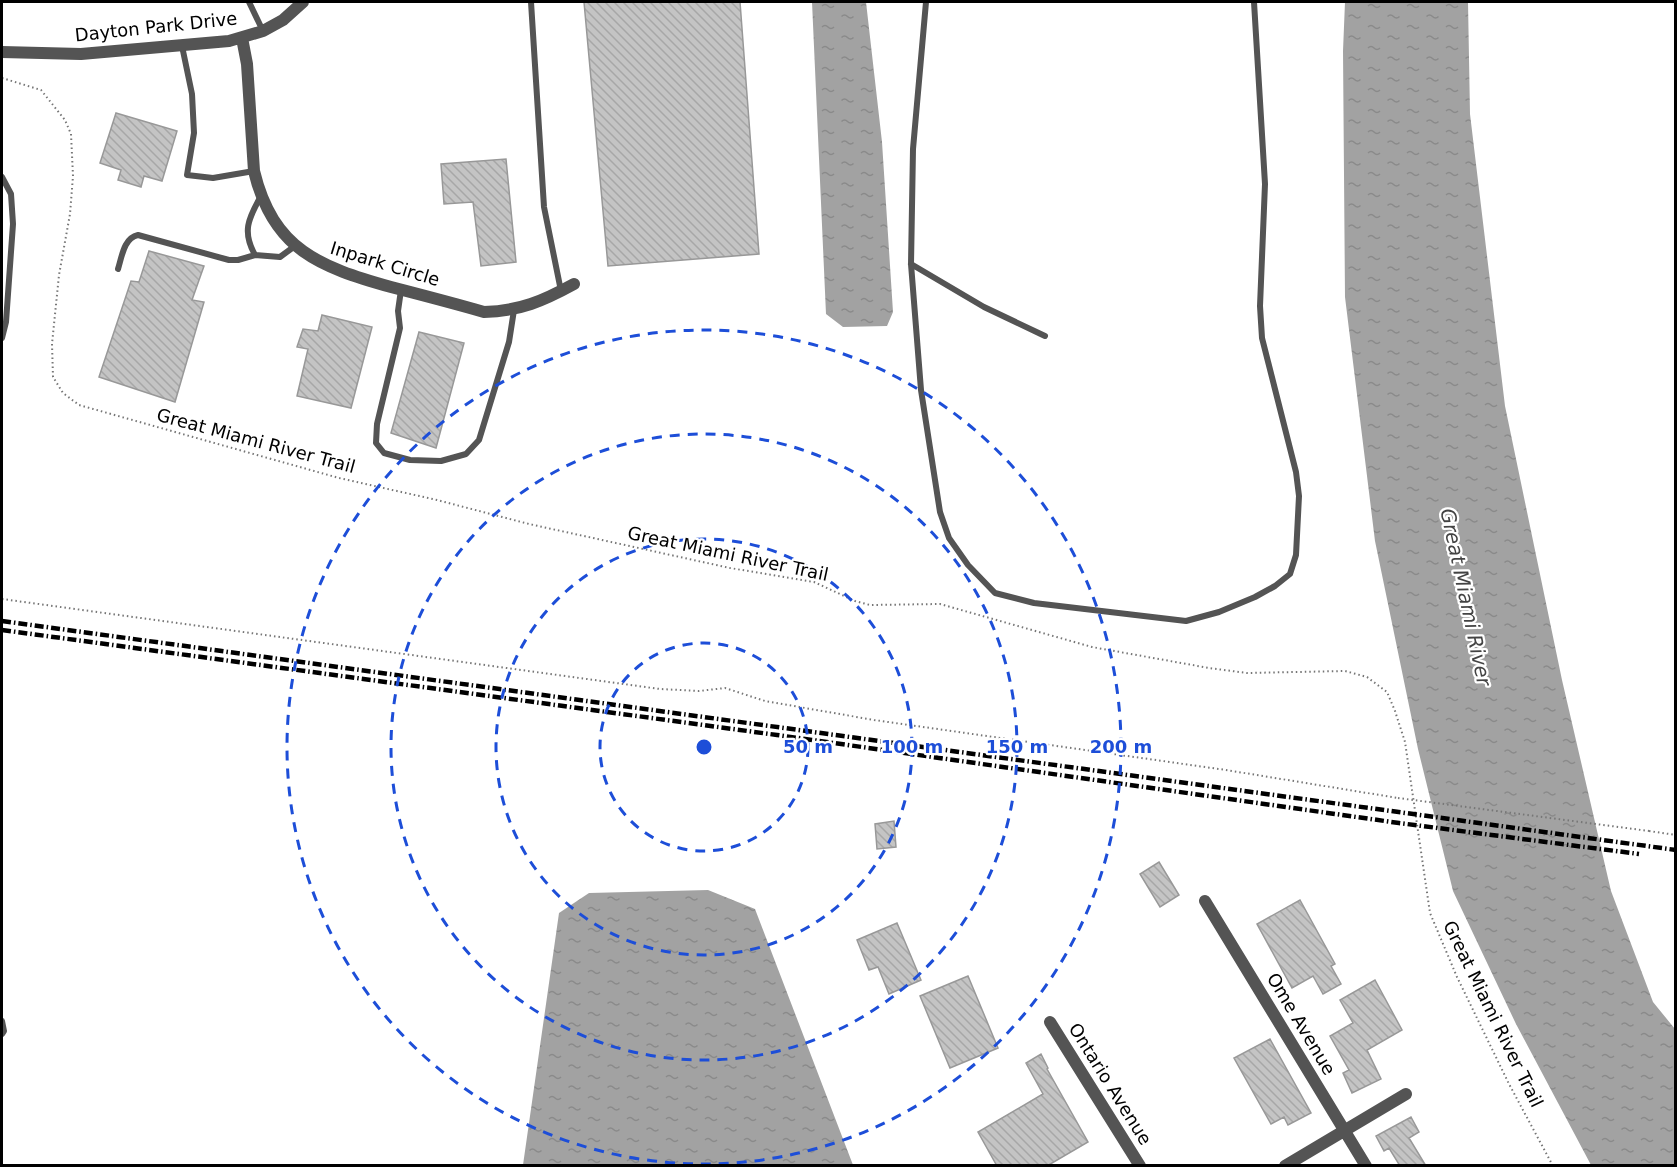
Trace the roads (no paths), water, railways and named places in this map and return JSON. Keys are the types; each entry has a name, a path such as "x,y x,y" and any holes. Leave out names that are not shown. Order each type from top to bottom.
{"street":[{"name":"Dayton Park Drive","path":"2,52 81,54 182,46 242,38 263,31 283,20 303,2"},
{"name":"Inpark Circle","path":"242,38 247,64 254,171 267,209 279,229 295,246 321,264 340,272 484,312 514,310 533,304 574,284"},
{"name":"Ome Avenue","path":"1205,901 1366,1166"},
{"name":"Ontario Avenue","path":"1050,1022 1140,1166"},
{"path":"1285,1166 1406,1094"}],"lane":[{"path":"249,2 263,31"},
{"path":"531,2 544,207 561,291"},
{"path":"926,2 913,150 911,264 921,390 940,512 949,538 968,565 995,593 1034,603 1186,621 1246,601 1275,586 1290,574 1296,555 1299,496 1296,472 1262,338 1260,306 1265,184 1254,2"},
{"path":"182,46 192,94 194,133 187,175 213,178 254,171"},
{"path":"2,338 6,322 13,224 11,194 3,181"},
{"path":"255,255 247,240 248,228 252,211 261,196"},
{"path":"118,269 128,240 131,236 138,234 229,260 255,255 280,257 295,246"},
{"path":"911,264 984,307 1045,336"},
{"path":"401,289 398,311 400,328 377,424 376,443 384,453 410,460 449,459 466,454 479,440 509,342 514,310"},
{"path":"2,1021 4,1031 2,1034"}],"water":[{"path":"812,2 866,2 882,142 893,312 887,326 843,327 826,314"},
{"name":"Great Miami River","path":"1345,2 1468,2 1470,114 1505,406 1562,680 1611,891 1653,1002 1675,1029 1675,1165 1591,1165 1516,1024 1453,891 1418,749 1375,541 1345,297 1343,51"},
{"path":"708,890 755,909 853,1165 523,1165 559,913 589,893"}],"railway":[{"path":"2,621 1676,850"},
{"path":"2,630 777,735 1399,823 1639,854"}]}
